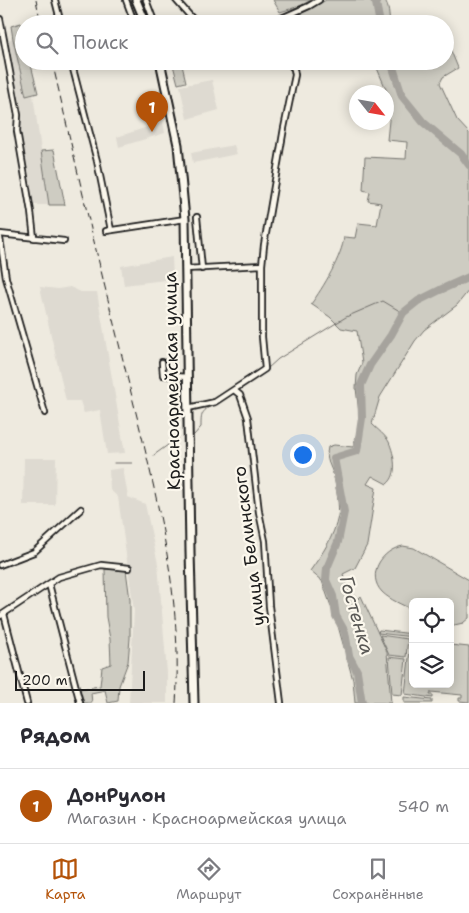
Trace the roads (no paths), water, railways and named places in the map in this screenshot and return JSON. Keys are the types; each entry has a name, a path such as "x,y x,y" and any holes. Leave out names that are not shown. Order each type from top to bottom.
{"main road":[{"path":"136,0 142,15"},
{"name":"Красноармейская улица","path":"162,70 178,145 185,219 194,703"}],"street":[{"path":"55,0 59,15"},
{"path":"126,0 132,15"},
{"path":"146,0 152,15"},
{"path":"176,0 188,15"},
{"path":"288,15 319,0"},
{"path":"0,19 18,116 17,131 34,238"},
{"path":"73,70 98,161 108,230 185,219"},
{"path":"188,408 215,402 266,369 262,337 262,265 267,220 295,75 294,70"},
{"path":"197,217 202,269"},
{"path":"44,413 6,278 0,236 64,241"},
{"path":"185,269 262,265"},
{"path":"162,362 162,376 187,377"},
{"name":"улица Белинского","path":"234,390 240,395 248,418 259,512 265,541 269,606 281,703"},
{"path":"0,565 34,552 81,509"},
{"path":"27,703 2,615 59,577 101,565 129,568"},
{"path":"49,584 80,703"}],"waterway":[{"name":"Гостенка","path":"374,0 378,15"},
{"name":"Гостенка","path":"394,70 402,96 423,122 461,154 469,165"},
{"name":"Гостенка","path":"362,703 357,671 349,656 345,632 336,616 333,596 326,580 327,568 338,542 344,512 334,458 357,451 362,418 361,385 370,365 391,335 403,313 418,301 469,277"},
{"path":"267,369 278,359 346,317 383,301 403,313"},
{"path":"194,435 201,427 204,411 213,405"},
{"path":"154,455 179,437"},
{"path":"114,463 132,463"}],"railway":[{"path":"36,0 39,15"},
{"path":"54,70 163,530 175,616 177,659 176,703"}],"place":[{"name":"ДонРулон","path":"152,132"}]}
